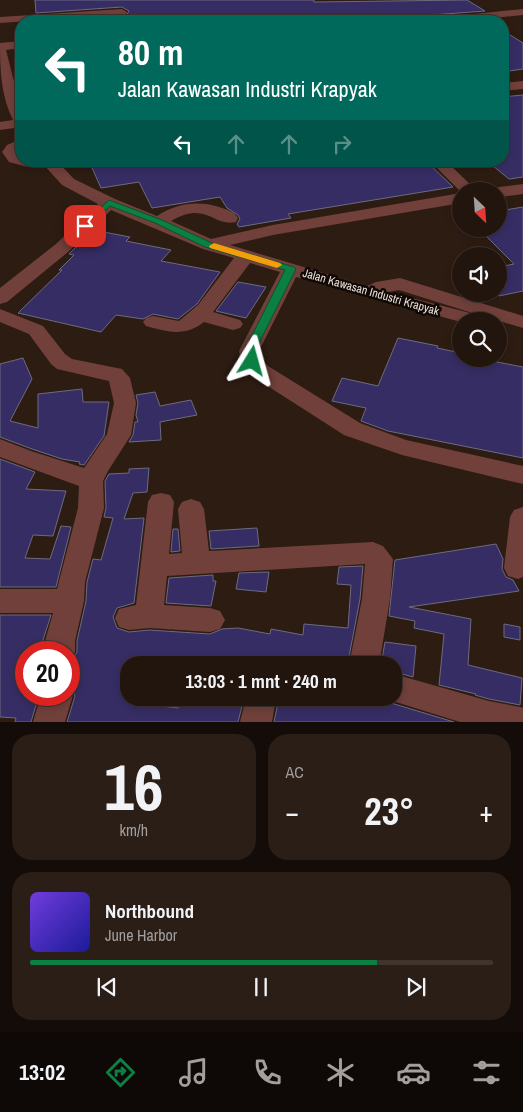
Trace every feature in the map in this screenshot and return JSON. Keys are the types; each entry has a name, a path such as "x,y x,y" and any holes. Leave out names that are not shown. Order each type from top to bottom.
{"street":[{"path":"0,12 50,7"},
{"path":"430,11 452,9 463,15"},
{"path":"76,15 122,12"},
{"path":"510,12 523,26"},
{"path":"489,15 523,12"},
{"path":"0,20 15,19"},
{"path":"7,109 0,48 15,46"},
{"path":"509,86 523,85"},
{"path":"0,126 15,123"},
{"name":"Jalan Kawasan Industri Krapyak","path":"54,167 68,182 109,203 158,222 208,245 371,293 452,314"},
{"path":"442,167 458,182"},
{"path":"508,190 523,188"},
{"path":"208,245 273,230 452,200"},
{"path":"7,292 62,248 109,203"},
{"path":"158,222 176,211 201,207 217,211 230,218"},
{"path":"153,322 181,327 193,324 236,266 246,256"},
{"path":"291,269 249,351 252,361 260,371 352,430 402,446 523,475"},
{"path":"371,293 376,288 400,284 523,322"},
{"path":"0,315 36,330 58,359 65,364 114,374 119,378 125,403 119,434 96,468 91,481 91,508 71,582 70,602 62,628 61,641"},
{"path":"507,328 523,333"},
{"path":"0,447 18,457 78,475 91,481"},
{"path":"161,502 154,566 139,617 210,620"},
{"path":"191,509 197,563"},
{"path":"518,568 523,517"},
{"path":"154,566 312,555 373,553 379,560 376,599 366,656"},
{"path":"0,601 70,602"},
{"path":"402,690 489,716 520,722"},
{"path":"49,722 54,706"},
{"path":"256,722 259,706"}],"lane":[{"path":"201,315 233,324"}],"building":[{"path":"35,0 314,0 314,2 467,0 485,11 431,15 127,15 129,11 122,7 36,13"},
{"path":"509,34 523,43 523,69 509,71"},
{"path":"523,95 523,177 509,179 494,167 509,167 509,96"},
{"path":"92,167 432,167 452,187 288,214 291,218 239,227 237,224 240,219 238,215 227,208 220,197 152,208 139,182 101,188"},
{"path":"523,207 523,291 507,294 507,265 514,264 507,257 507,247 497,247 488,238 508,238 508,210"},
{"path":"93,230 130,237 126,241 171,250 161,261 220,272 197,304 178,319 153,314 143,319 116,315 101,332 18,313 62,270 59,270 74,255 69,254"},
{"path":"238,282 266,287 246,318 216,311"},
{"path":"398,338 438,346 437,348 452,351 452,367 507,367 507,364 523,367 523,458 388,431 361,421 366,408 332,401 342,378 378,386"},
{"path":"23,358 32,379 10,421 38,428 38,394 82,389 83,402 109,402 104,436 84,465 79,464 80,462 62,459 0,437 0,364"},
{"path":"155,392 160,406 191,400 197,415 160,422 161,440 129,442 133,435 135,422 138,422 136,395"},
{"path":"0,459 35,472 26,489 66,491 53,536 33,535 25,558 50,559 61,526 71,527 56,587 0,587"},
{"path":"149,468 147,492 133,493 124,519 144,518 134,603 117,608 113,617 117,628 129,632 149,630 210,634 222,629 238,628 270,634 271,629 303,635 304,624 348,628 351,585 337,584 339,567 363,566 360,599 349,656 120,656 120,706 178,708 178,706 242,706 238,722 67,722 72,706 80,706 80,641 77,641 86,601 87,582 93,559 101,560 113,518 104,517 106,508 105,481 109,474 129,473 129,469"},
{"path":"257,528 259,546 211,549 209,531"},
{"path":"173,529 178,529 180,551 171,552"},
{"path":"496,544 503,559 502,569 506,577 513,580 519,591 409,607 471,619 468,665 522,678 520,705 489,699 439,685 444,634 414,628 415,621 389,616 395,560"},
{"path":"269,572 266,592 236,589 239,573"},
{"path":"213,575 213,581 216,581 211,606 166,603 169,578"},
{"path":"0,615 51,615 43,641 15,641 15,706 36,706 31,722 15,722 16,718 0,717"},
{"path":"504,624 520,627 520,640 504,637"},
{"path":"385,642 416,646 413,677 402,674 402,656 383,656"},
{"path":"277,706 401,706 454,722 274,722"}],"slow traffic":[{"path":"214,246 277,265"}],"route":[{"path":"85,226 109,203 158,222 208,245 291,269 249,351 252,361"}]}
